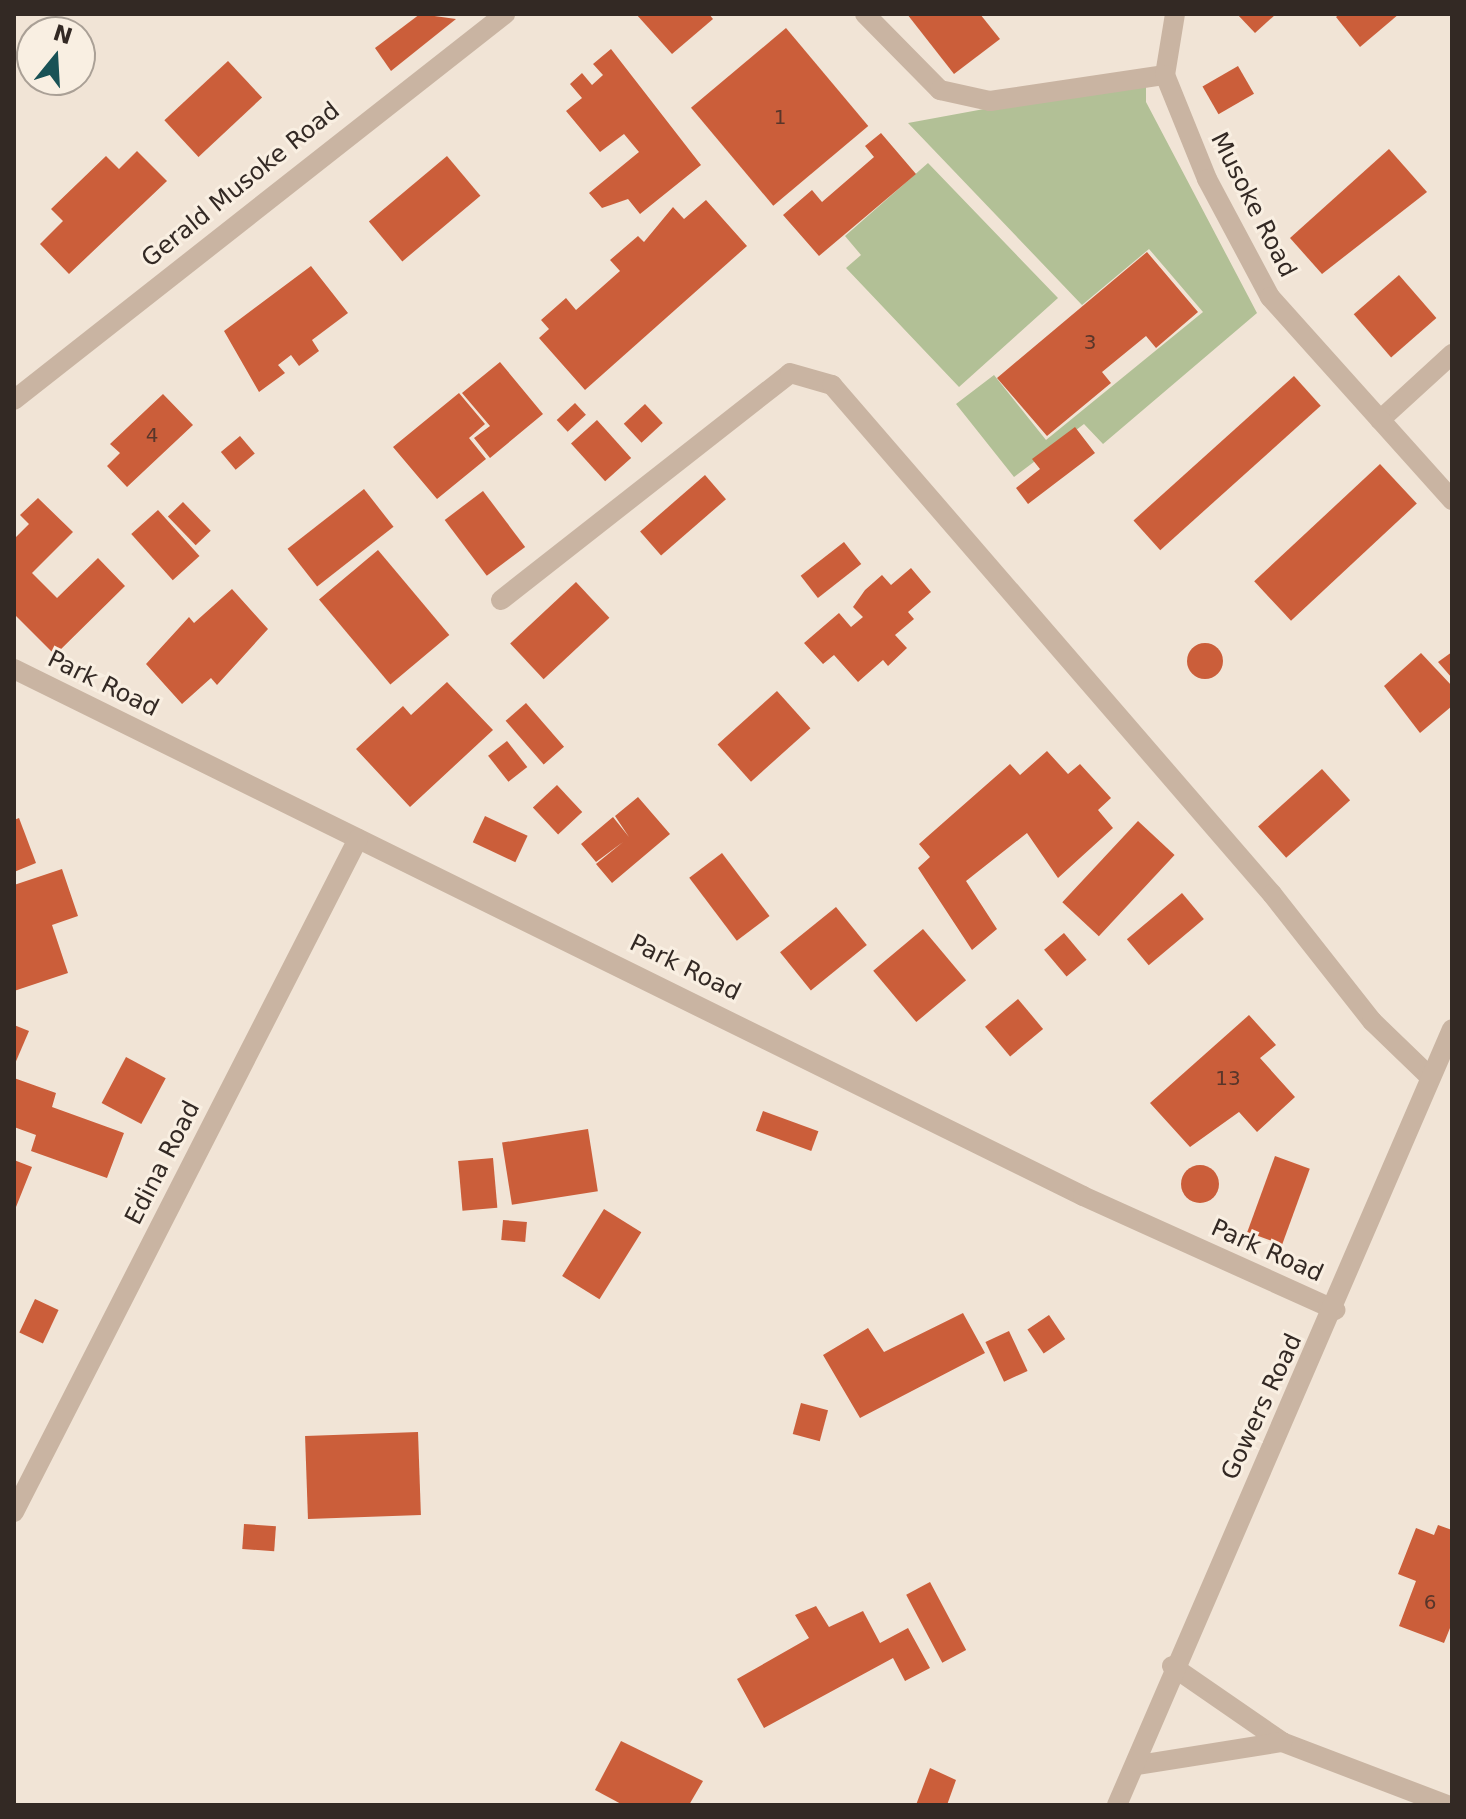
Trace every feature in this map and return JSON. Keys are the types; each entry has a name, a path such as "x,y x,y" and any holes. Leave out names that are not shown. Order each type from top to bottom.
{"street":[{"name":"Gerald Musoke Road","path":"14,400 505,14"},
{"path":"865,14 940,90 990,101 1165,75 1175,14"},
{"name":"Musoke Road","path":"1165,75 1207,179 1270,297 1452,500"},
{"path":"1380,420 1452,354"},
{"path":"501,600 790,373 832,385 1272,894 1372,1021 1430,1077"},
{"name":"Park Road","path":"14,669 1083,1196 1335,1310"},
{"name":"Edina Road","path":"14,1512 358,839"},
{"name":"Gowers Road","path":"1117,1805 1138,1765 1172,1666 1335,1310 1452,1029"},
{"path":"1172,1666 1282,1742 1447,1805"},
{"path":"1138,1765 1282,1742"}],"green space":[{"path":"1146,79 1146,102 1257,313 1103,444 1084,424 1014,477 956,404 994,375 1046,440 1203,312 1149,249 1082,305 908,123"},
{"path":"928,163 1058,298 959,387 846,268 861,255 845,236"}],"building":[{"path":"420,14 456,19 391,71 375,48"},
{"path":"636,14 709,14 713,19 672,54"},
{"path":"907,14 980,14 1000,39 954,74"},
{"path":"1237,14 1276,14 1255,33"},
{"path":"1340,14 1399,14 1360,47 1336,17"},
{"path":"786,28 868,126 773,206 691,108"},
{"path":"611,49 701,165 640,214 628,199 602,208 589,193 639,152 624,134 600,152 566,111 582,98 570,84 582,73 592,85 603,75 593,64"},
{"path":"228,61 262,98 198,157 164,120"},
{"path":"1238,66 1254,94 1218,114 1202,86"},
{"path":"881,133 916,174 819,256 783,215 812,190 822,202 874,157 865,146"},
{"path":"1389,149 1427,192 1322,274 1290,238"},
{"path":"137,151 167,181 69,274 40,244 63,221 51,209 106,156 119,169"},
{"path":"447,156 480,196 402,261 369,222"},
{"path":"706,200 747,246 585,390 539,338 549,329 541,320 566,298 576,310 620,271 610,260 638,236 644,242 673,207 684,219"},
{"path":"1147,252 1198,312 1156,348 1146,336 1102,372 1111,383 1047,436 997,378"},
{"path":"311,266 348,313 312,340 319,351 299,366 291,355 278,365 285,373 259,392 224,331"},
{"path":"1399,275 1436,318 1391,357 1354,314"},
{"path":"500,362 543,414 490,458 474,438 490,426 462,393"},
{"path":"1294,376 1321,406 1160,550 1133,521"},
{"path":"459,393 485,424 469,438 486,459 437,499 393,447"},
{"path":"163,394 193,425 127,487 107,466 120,453 110,444"},
{"path":"575,403 586,415 568,432 557,420"},
{"path":"645,404 663,423 642,443 624,424"},
{"path":"597,420 631,458 605,481 571,443"},
{"path":"1075,427 1095,453 1028,504 1016,488 1040,469 1032,459"},
{"path":"240,436 255,454 236,470 221,452"},
{"path":"1380,464 1417,503 1291,621 1254,581"},
{"path":"705,475 726,499 661,556 640,531"},
{"path":"364,489 394,527 317,587 288,549"},
{"path":"483,491 525,547 487,576 445,520"},
{"path":"38,498 73,532 32,573 57,598 98,558 125,586 55,655 14,614 14,539 29,524 20,515"},
{"path":"183,502 211,531 196,545 168,517"},
{"path":"158,510 199,556 173,580 131,534"},
{"path":"844,542 861,564 818,598 801,576"},
{"path":"378,550 449,635 390,685 319,599"},
{"path":"911,568 931,592 908,612 914,619 895,635 907,648 888,666 883,660 858,682 834,655 823,664 804,643 839,613 851,627 863,617 853,607 865,590 882,575 891,585"},
{"path":"576,582 609,618 544,679 510,643"},
{"path":"232,589 268,629 217,685 211,678 182,704 146,664 189,617 194,623"},
{"path":"1205,643 1218,648 1223,661 1218,674 1205,679 1192,674 1187,661 1192,648"},
{"path":"1452,652 1452,678 1438,662"},
{"path":"1421,653 1452,686 1452,706 1420,733 1384,686"},
{"path":"447,682 493,730 410,807 356,749 403,706 411,715"},
{"path":"777,691 810,728 751,782 718,745"},
{"path":"526,703 564,747 544,764 506,721"},
{"path":"507,741 527,767 508,782 488,756"},
{"path":"1047,751 1068,774 1080,764 1111,798 1098,810 1113,828 1058,878 1027,833 966,881 997,929 972,950 918,868 930,857 919,844 1010,764 1020,775"},
{"path":"1322,769 1350,800 1286,858 1258,827"},
{"path":"557,785 582,812 558,835 533,808"},
{"path":"638,797 670,834 612,883 596,864 623,842 596,862 581,844 613,817 629,837 615,816"},
{"path":"485,816 528,836 515,862 473,842"},
{"path":"19,818 36,863 14,872 14,820"},
{"path":"1138,821 1175,855 1099,936 1062,902"},
{"path":"722,853 770,916 737,941 689,878"},
{"path":"62,869 78,916 52,925 68,973 14,991 14,885"},
{"path":"1182,893 1204,919 1149,965 1127,939"},
{"path":"836,907 867,945 811,990 780,952"},
{"path":"923,929 966,980 916,1022 873,971"},
{"path":"1064,933 1086,960 1067,977 1044,950"},
{"path":"1018,999 1043,1029 1010,1057 985,1027"},
{"path":"1249,1015 1276,1045 1260,1058 1295,1097 1257,1132 1239,1112 1190,1147 1150,1103"},
{"path":"14,1025 29,1031 14,1066"},
{"path":"126,1057 166,1078 141,1124 102,1103"},
{"path":"14,1078 56,1093 52,1107 124,1133 107,1178 31,1151 36,1135 14,1127"},
{"path":"763,1111 818,1131 811,1151 756,1131"},
{"path":"588,1129 598,1191 512,1205 502,1143"},
{"path":"1275,1156 1310,1169 1282,1245 1247,1232"},
{"path":"493,1158 497,1208 462,1211 458,1161"},
{"path":"14,1160 32,1167 14,1212"},
{"path":"1200,1165 1214,1170 1219,1184 1214,1198 1200,1203 1186,1198 1181,1184 1186,1170"},
{"path":"604,1209 641,1232 599,1299 562,1276"},
{"path":"503,1220 527,1222 525,1242 501,1240"},
{"path":"35,1299 59,1310 43,1344 19,1333"},
{"path":"963,1313 985,1353 860,1418 823,1355 868,1328 884,1352"},
{"path":"1049,1315 1065,1339 1044,1354 1027,1330"},
{"path":"1009,1331 1028,1371 1004,1382 985,1342"},
{"path":"801,1403 828,1410 820,1441 793,1434"},
{"path":"418,1432 421,1515 308,1519 305,1436"},
{"path":"244,1524 276,1526 274,1551 242,1549"},
{"path":"1438,1525 1452,1530 1452,1623 1444,1643 1399,1626 1416,1581 1398,1574 1416,1528 1434,1535"},
{"path":"930,1582 966,1650 942,1663 906,1595"},
{"path":"816,1606 829,1627 863,1611 880,1643 908,1628 930,1668 905,1681 893,1658 764,1728 737,1679 809,1638 795,1615"},
{"path":"621,1741 703,1781 689,1805 623,1805 595,1790"},
{"path":"930,1768 956,1780 947,1805 916,1805"}]}
